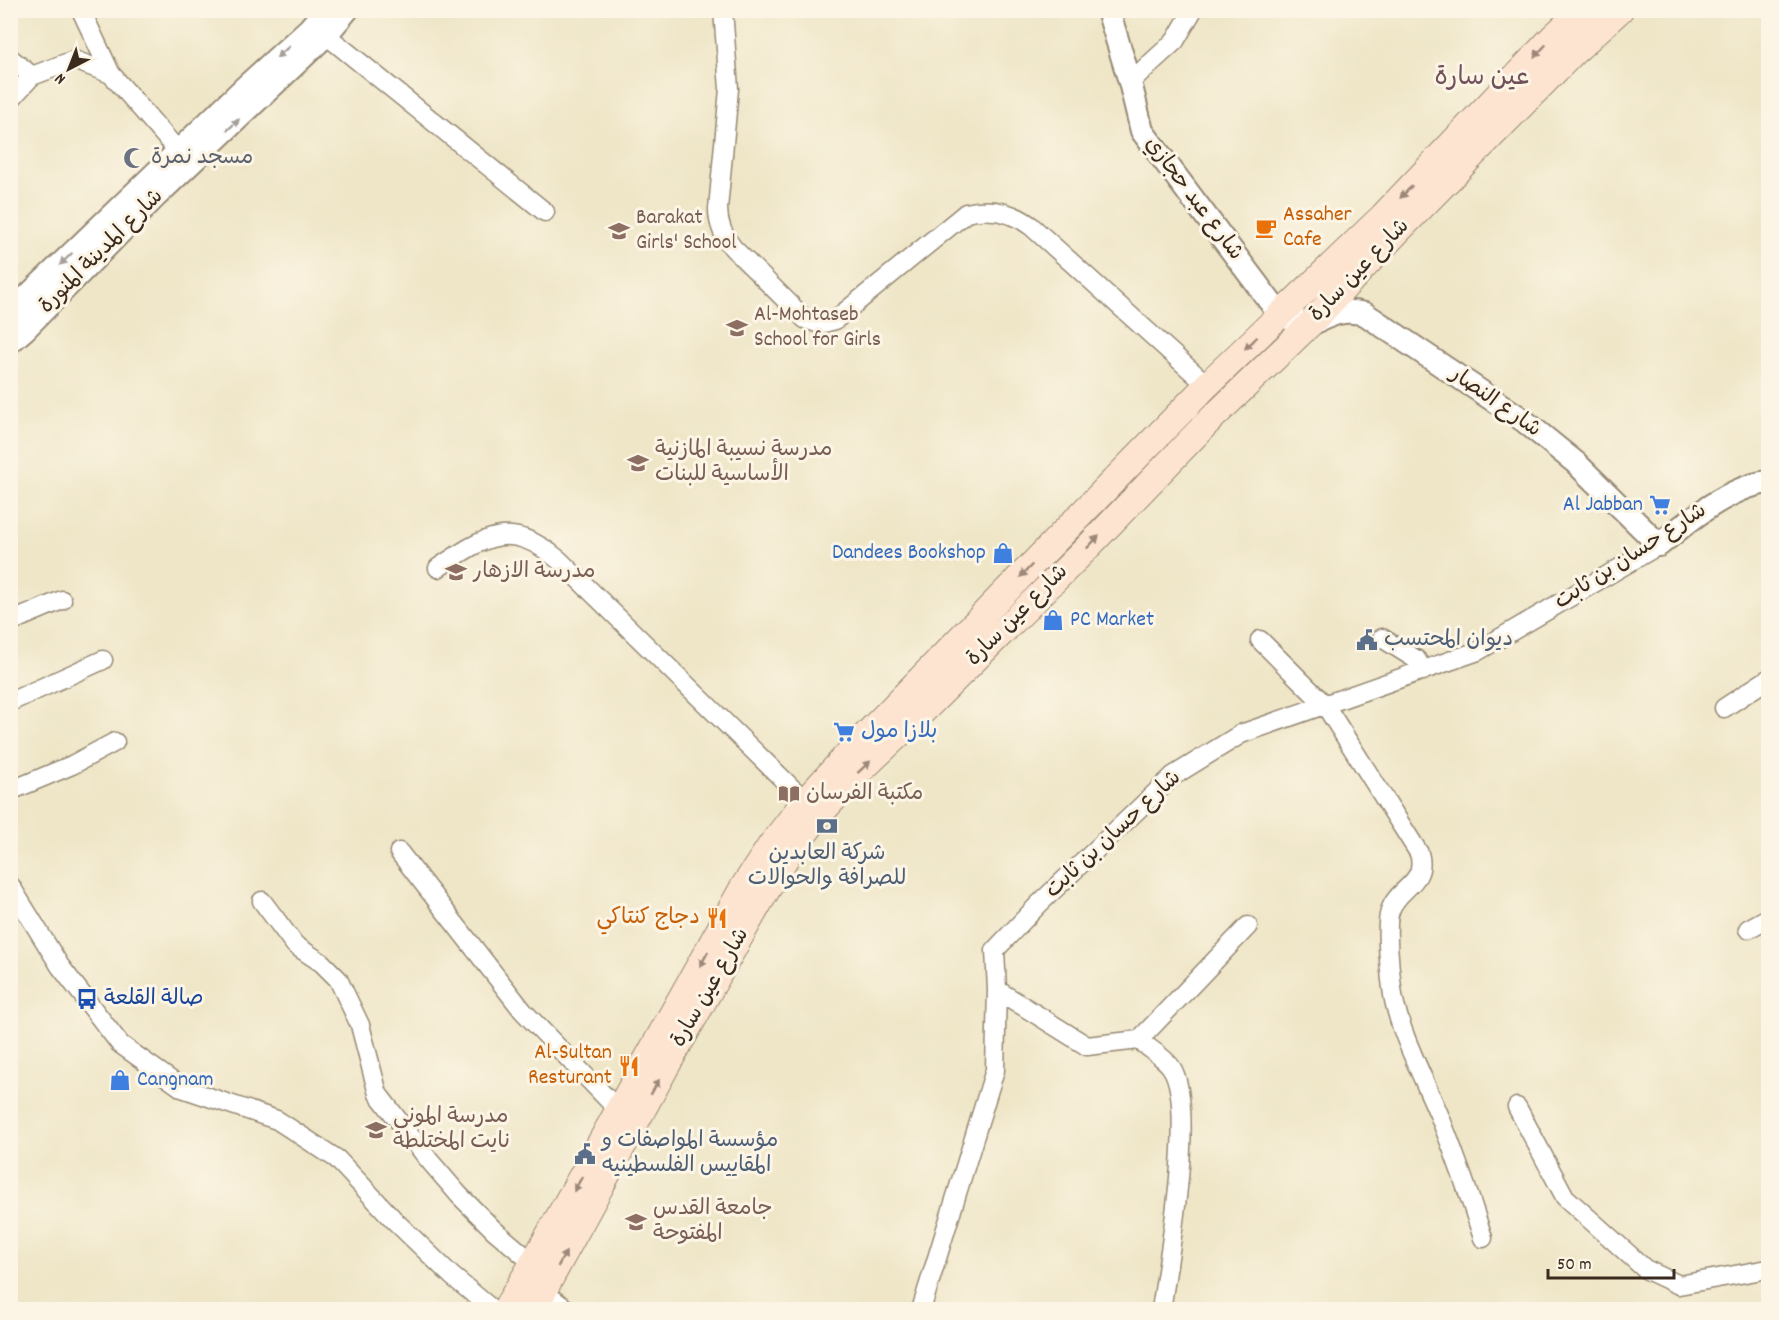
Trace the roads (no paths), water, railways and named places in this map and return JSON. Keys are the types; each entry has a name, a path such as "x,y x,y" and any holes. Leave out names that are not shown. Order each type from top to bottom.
{"main road":[{"name":"شارع عين سارة","path":"505,1310 742,889 771,845 806,801 865,736 1207,385 1383,216 1554,36 1582,10"},
{"name":"شارع عين سارة","path":"538,1301 763,895 800,839 856,775 1086,549 1198,432 1309,325 1573,52 1620,10"}],"street":[{"path":"81,10 111,74 178,151"},
{"name":"شارع المدينة المنورة","path":"10,313 309,29 325,10"},
{"name":"شارع المدينة المنورة","path":"10,342 156,196 326,35 346,10"},
{"path":"723,10 729,89 718,209 720,226 723,235 733,248 805,319 820,324 835,320 966,213 979,210 1003,211 1031,226 1207,385"},
{"name":"شارع عبد حجازي","path":"1108,10 1142,131 1280,315"},
{"path":"1130,82 1175,41 1193,10"},
{"path":"326,35 544,212"},
{"path":"10,58 32,76"},
{"path":"10,100 32,76 74,60 111,74"},
{"name":"شارع النصار","path":"1309,325 1338,312 1351,311 1365,314 1523,420 1576,463 1659,545"},
{"path":"1280,315 1309,325"},
{"name":"شارع حسان بن ثابت","path":"921,1310 995,1070 997,990 995,950 1039,904 1173,776 1241,734 1478,651 1659,545 1699,512 1755,483 1768,482"},
{"path":"438,568 474,544 496,536 520,537 542,546 806,801"},
{"path":"10,622 62,600"},
{"path":"1382,638 1417,660 1423,671"},
{"path":"1260,640 1325,705 1419,853 1421,866 1416,879 1390,910 1389,955 1392,992 1401,1024 1445,1129 1483,1238"},
{"path":"10,702 103,660"},
{"path":"1724,708 1768,679"},
{"path":"10,791 72,765 115,742"},
{"path":"399,852 523,1011 619,1111"},
{"path":"10,885 60,966 120,1044 182,1088 277,1120 337,1159 395,1221 452,1276 494,1310"},
{"path":"262,901 295,945 322,963 338,979 360,1025 378,1094 459,1195 494,1230 533,1263"},
{"path":"1748,929 1768,918"},
{"path":"997,990 1087,1046 1139,1040 1248,926"},
{"path":"1139,1040 1171,1067 1182,1099 1178,1193 1161,1310"},
{"path":"1517,1107 1564,1197 1645,1269 1679,1285 1768,1269"},
{"path":"538,1301 568,1310"}],"place":[{"name":"مسجد نمرة","path":"134,158"},
{"name":"Assaher Cafe","path":"1266,228"},
{"name":"Barakat Girls' School","path":"619,231"},
{"name":"Al-Mohtaseb School for Girls","path":"737,328"},
{"name":"مدرسة نسيبة المازنية الأساسية للبنات","path":"638,463"},
{"name":"Al Jabban","path":"1660,505"},
{"name":"Dandees Bookshop","path":"1003,553"},
{"name":"مدرسة الازهار","path":"456,572"},
{"name":"PC Market","path":"1053,620"},
{"name":"ديوان المحتسب","path":"1367,640"},
{"name":"بلازا مول","path":"844,732"},
{"name":"مكتبة الفرسان","path":"789,794"},
{"name":"شركة العابدين للصرافة والحوالات","path":"827,826"},
{"name":"دجاج كنتاكي","path":"717,918"},
{"name":"صالة القلعة","path":"87,999"},
{"name":"Al-Sultan Resturant","path":"629,1066"},
{"name":"Cangnam","path":"120,1080"},
{"name":"مدرسة الموني نايت المختلطة","path":"376,1130"},
{"name":"مؤسسة المواصفات و المقاييس الفلسطينيه","path":"585,1154"},
{"name":"جامعة القدس المفتوحة","path":"636,1222"}],"district":[{"name":"عين سارة","path":"1482,78"}]}
